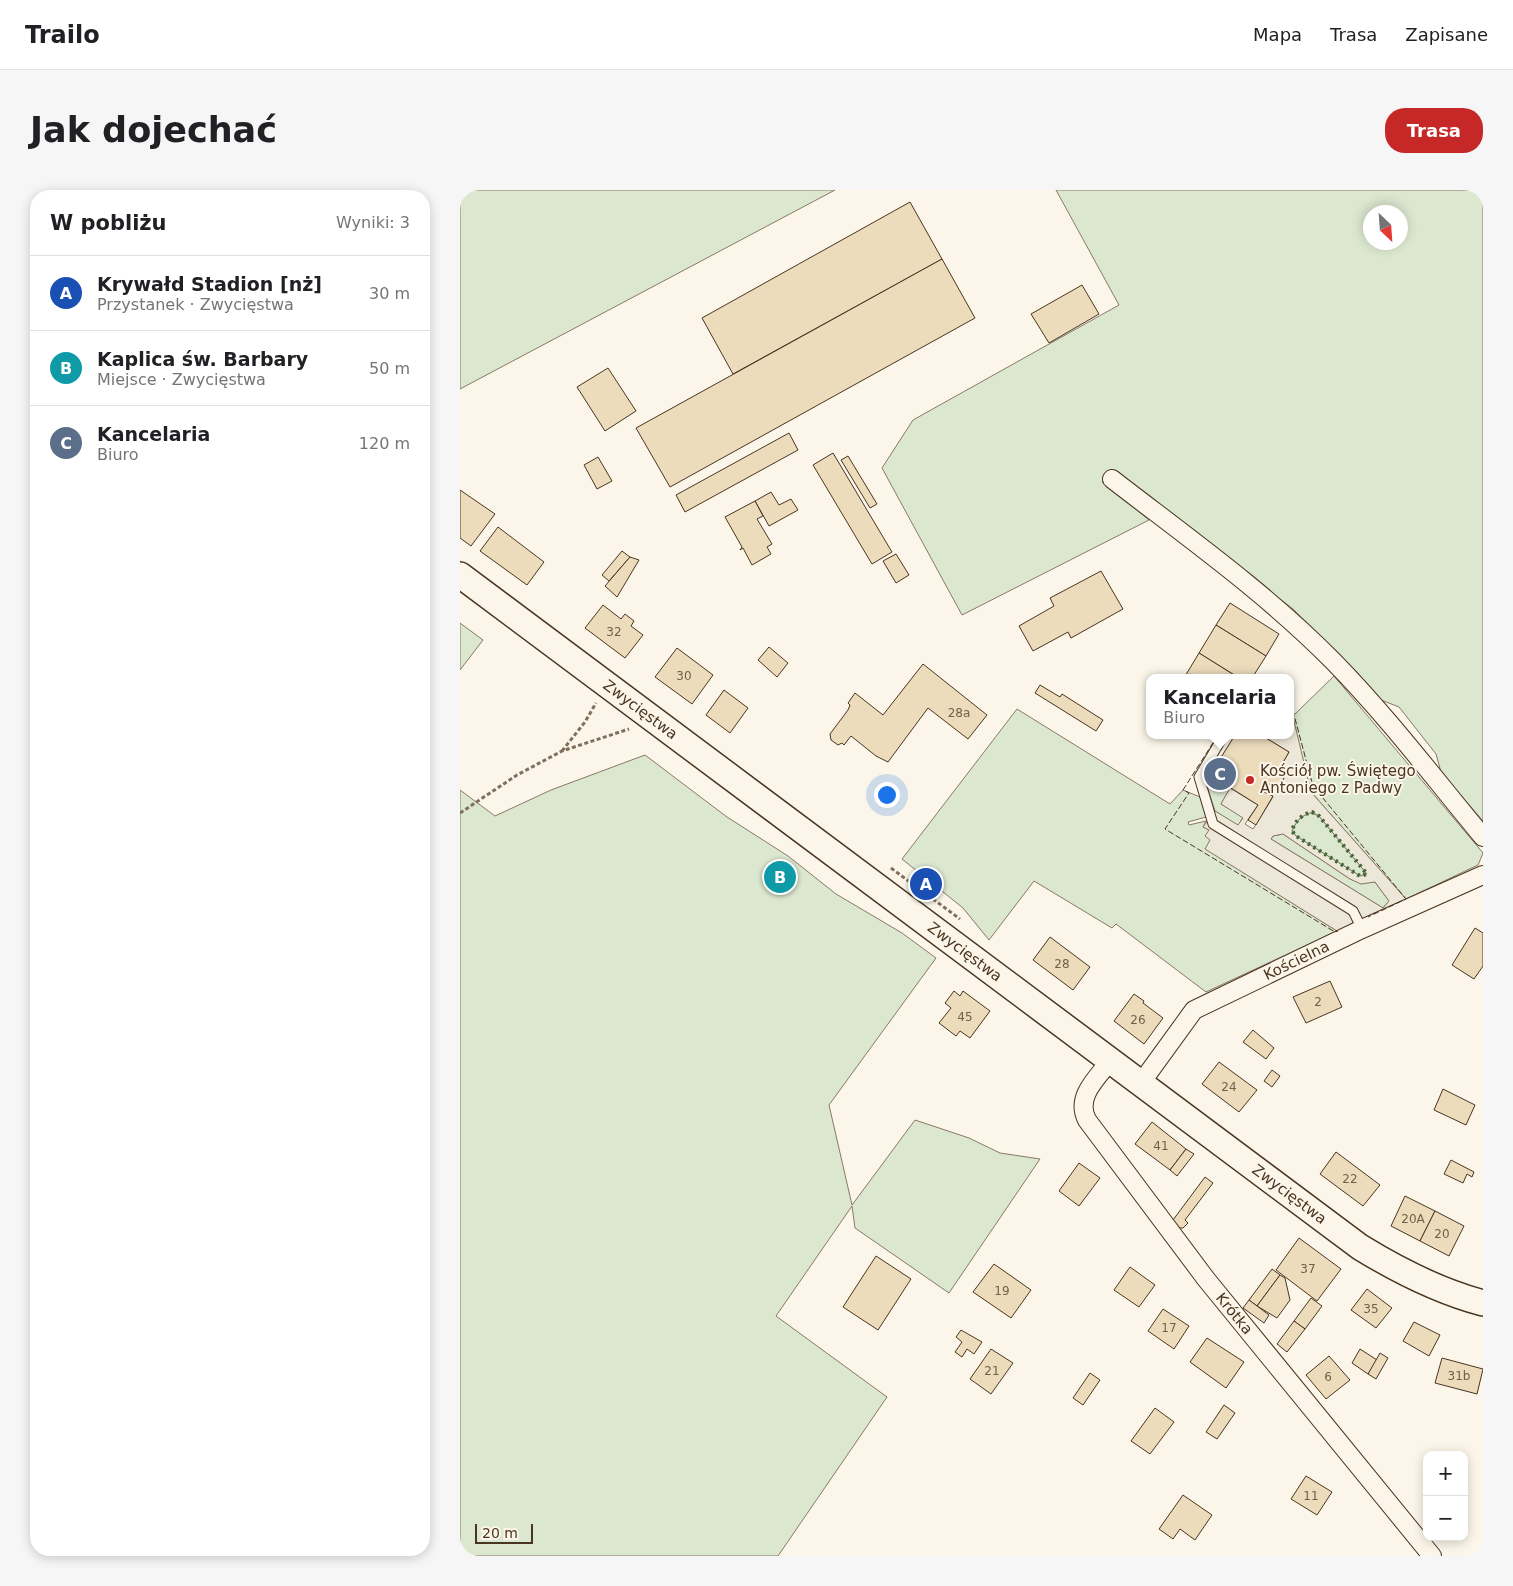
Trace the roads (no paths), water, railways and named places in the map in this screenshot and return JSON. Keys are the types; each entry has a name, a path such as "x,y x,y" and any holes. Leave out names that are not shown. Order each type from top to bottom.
{"main road":[{"name":"Zwycięstwa","path":"460,575 1360,1247 1393,1267 1430,1285 1483,1303"}],"street":[{"path":"1112,479 1252,587 1320,649 1398,734 1483,837"},
{"name":"Kościelna","path":"1141,1083 1194,1010 1362,929 1483,875"},
{"name":"Krótka","path":"1110,1061 1085,1094 1083,1108 1091,1126 1206,1279 1432,1556"}],"lane":[{"path":"1222,739 1199,777 1213,824 1353,911 1362,929"}],"place":[{"name":"Kancelaria","path":"1220,774"},
{"name":"Kościół pw. Świętego Antoniego z Padwy","path":"1250,780"},
{"name":"Kaplica św. Barbary","path":"780,877"},
{"name":"Krywałd Stadion [nż]","path":"926,884"}]}
